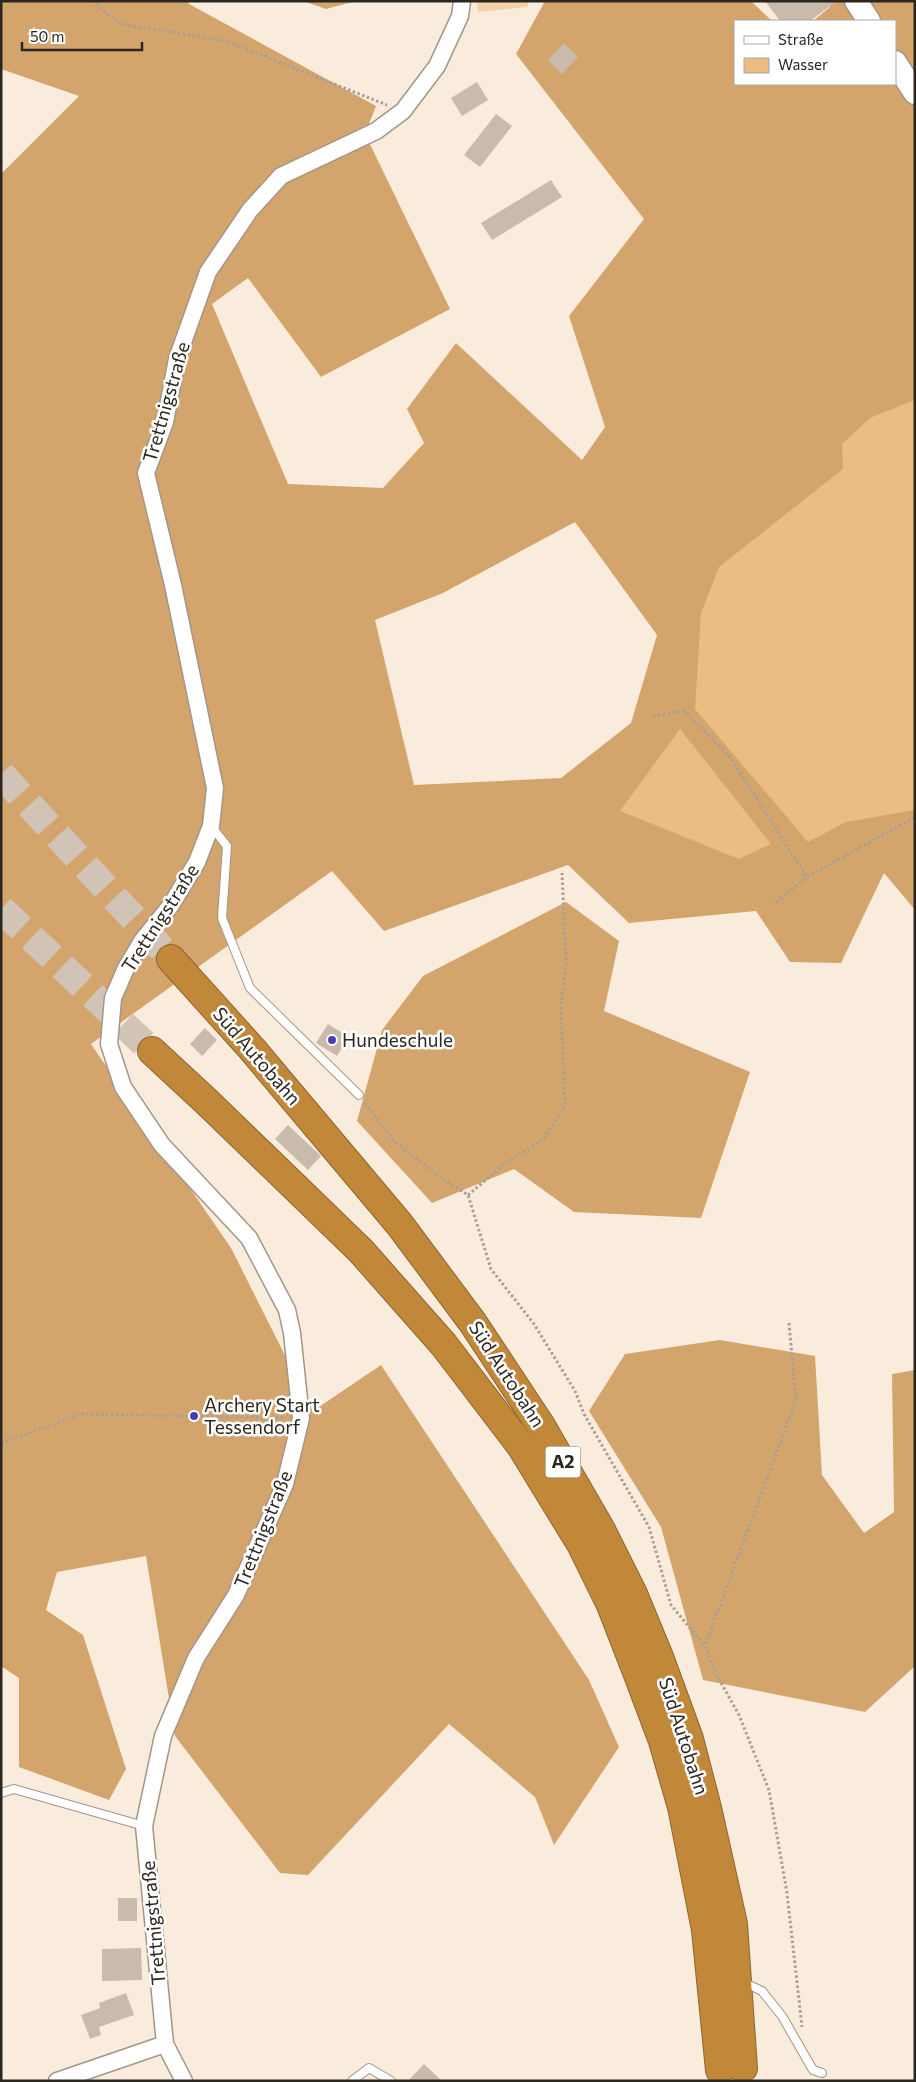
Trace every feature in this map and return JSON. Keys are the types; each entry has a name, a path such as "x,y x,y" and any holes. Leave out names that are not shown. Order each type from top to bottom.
{"highway":[{"name":"Süd Autobahn","path":"152,1051 214,1108 361,1251 444,1344 521,1446 581,1544 611,1605 639,1677 662,1741 682,1807 731,2069 736,1979 733,1924 707,1808 689,1739 633,1594 572,1477 473,1322 400,1225 278,1080 171,959"}],"main road":[{"path":"856,1 868,20"},
{"path":"896,64 915,93"}],"street":[{"name":"Trettnigstraße","path":"184,2081 165,2044 144,1826 164,1736 196,1658 236,1595 285,1484 301,1418 292,1334 287,1310 249,1238 162,1144 123,1087 109,1044 113,998 126,968 142,941 171,905 197,862 211,826 215,788 173,585 146,473 165,422 177,359 208,272 250,210 281,176 376,131 403,111 437,66 460,16 462,1"},
{"path":"57,2081 165,2044"}],"lane":[{"path":"211,826 227,846 222,918 250,988 359,1094"},
{"path":"1,1793 14,1789 144,1826"},
{"path":"736,1979 762,1991 782,2016 813,2070 822,2073"},
{"path":"352,2081 369,2068 390,2081"}],"path":[{"path":"92,1 120,24 226,41 403,111"},
{"path":"652,716 685,711 730,757 807,877"},
{"path":"776,902 807,877 915,817"},
{"path":"468,1195 506,1163 544,1139 565,1105 561,1007 566,962 562,873"},
{"path":"359,1094 394,1141 436,1174 468,1195 491,1269 534,1324 575,1391 584,1414 650,1528 671,1605 704,1646 715,1672 739,1715 770,1790 788,1893 802,2027 805,2036"},
{"path":"704,1646 796,1400 789,1323"},
{"path":"1,1443 82,1414 301,1418"}],"shaded area":[{"path":"1,1 187,1 189,4 376,106 365,134 450,309 321,377 248,278 212,304 288,484 383,488 424,443 407,409 456,343 582,460 605,427 569,316 644,219 516,54 545,1 751,1 771,20 734,20 734,85 896,85 896,20 814,20 830,7 825,1 915,1 915,910 884,873 841,963 790,962 756,911 629,923 568,865 384,931 332,871 91,1044 231,1248 313,1411 381,1365 589,1680 619,1747 554,1845 535,1797 449,1724 308,1875 280,1873 175,1736 146,1556 57,1572 46,1610 83,1635 126,1769 109,1800 19,1767 19,1678 1,1666 1,174 79,96 1,69","holes":["575,522 657,635 631,723 561,778 414,785 375,620 443,593"]},
{"path":"303,1 356,1 326,9"},
{"path":"477,1 528,1 528,7 478,12"},
{"path":"566,902 619,941 604,1011 750,1072 701,1218 574,1212 514,1169 432,1203 357,1121 382,1030 423,976"},
{"path":"720,1340 815,1356 822,1475 864,1533 894,1512 892,1374 915,1370 914,1667 865,1712 703,1680 661,1527 589,1411 625,1354"}],"water":[{"path":"914,400 915,810 846,822 808,842 695,709 701,613 719,567 843,469 842,444 870,418"},
{"path":"680,729 771,844 739,859 620,811"}],"building":[{"path":"765,1 837,1 811,20 779,20"},
{"path":"564,43 578,57 562,74 548,60"},
{"path":"477,82 488,100 462,116 451,98"},
{"path":"496,114 512,126 480,167 464,155"},
{"path":"551,180 562,197 492,240 481,223"},
{"name":"Hundeschule","path":"328,1024 349,1037 337,1056 316,1043"},
{"path":"205,1028 217,1040 202,1056 190,1044"},
{"path":"288,1125 321,1156 308,1170 275,1139"},
{"path":"118,1898 137,1898 137,1921 118,1921"},
{"path":"141,1948 142,1980 102,1981 102,1949"},
{"path":"126,1993 134,2015 99,2027 101,2035 90,2039 81,2015 100,2008 99,2003"},
{"path":"424,2064 442,2081 408,2081"}],"tunnel":[{"path":"1,774 171,959"},
{"path":"1,909 152,1051"}],"place":[{"name":"Hundeschule","path":"332,1040"},
{"name":"Archery Start Tessendorf","path":"194,1416"}]}
